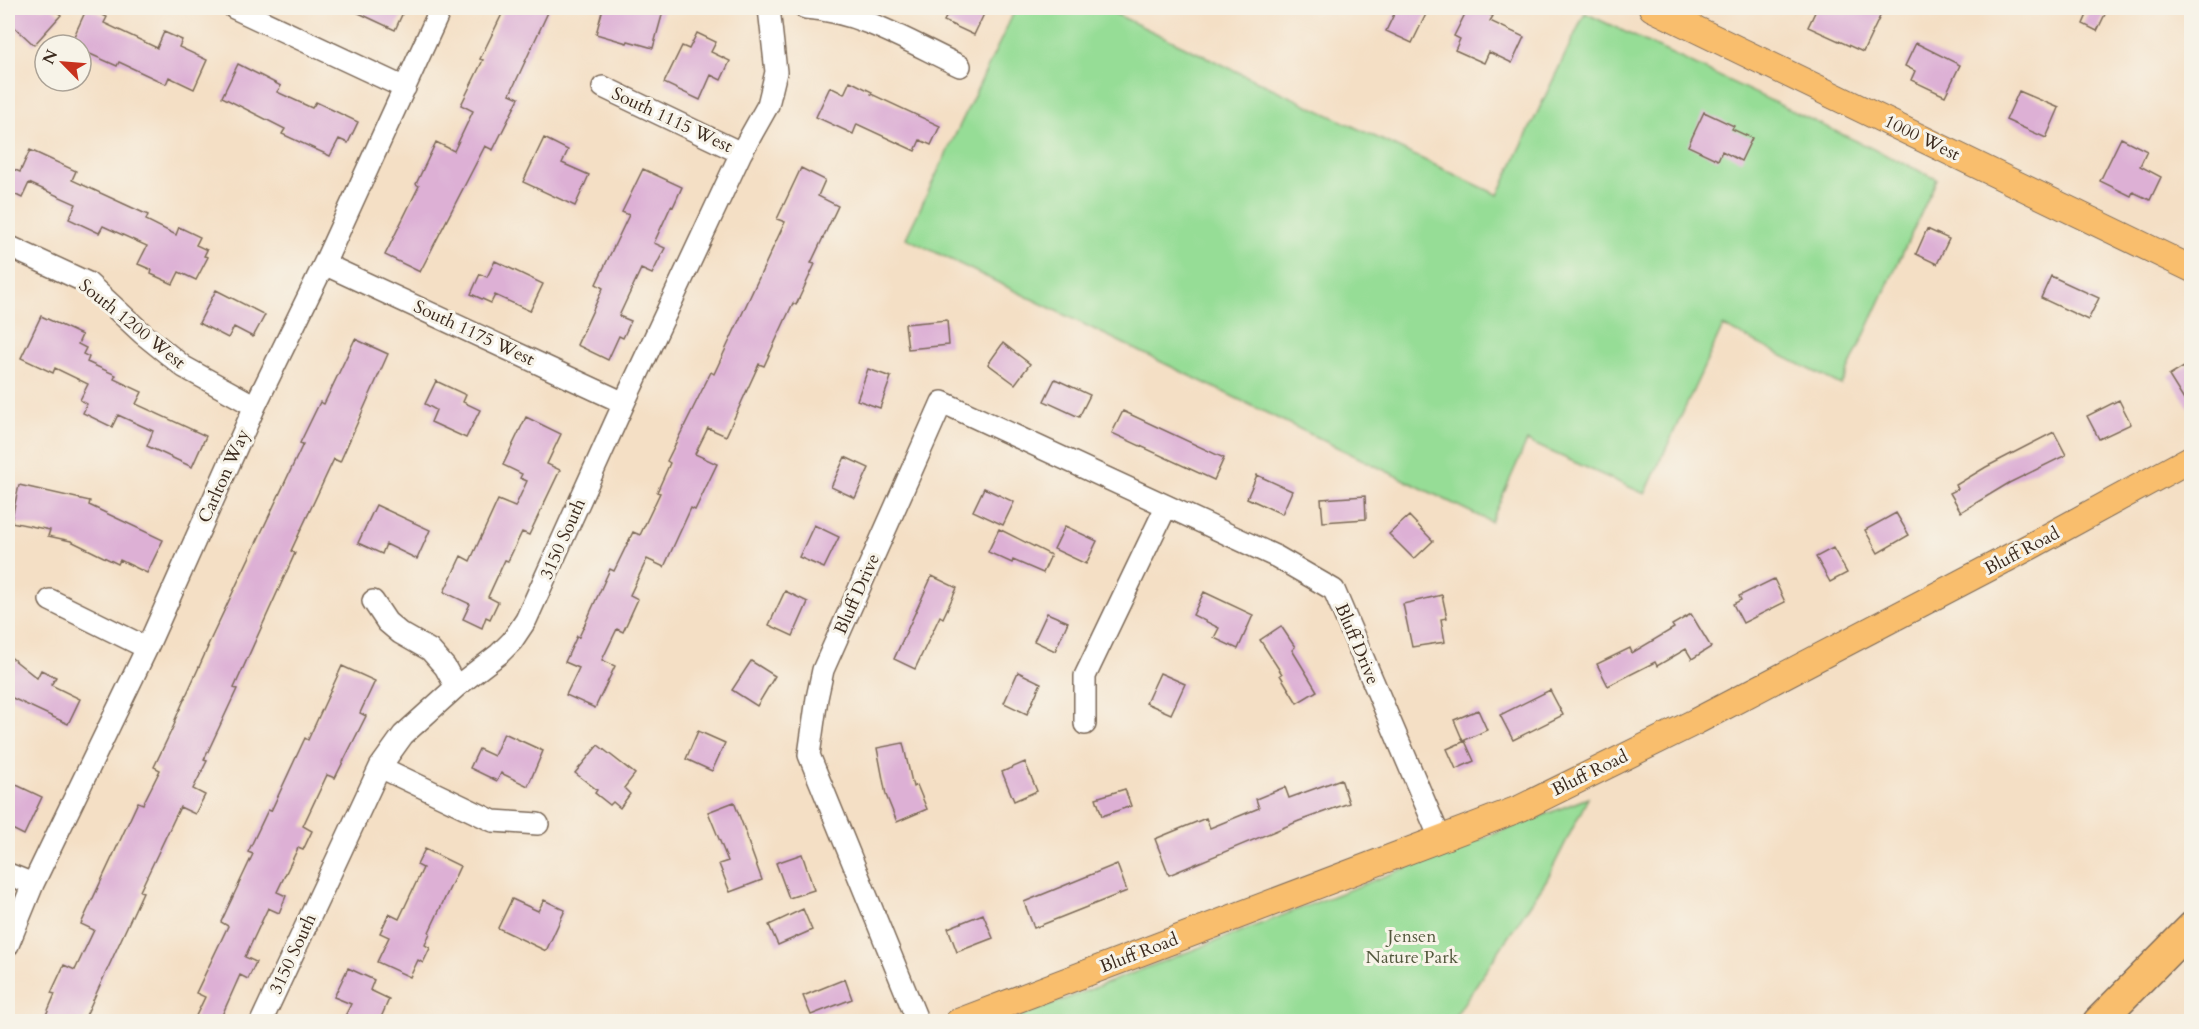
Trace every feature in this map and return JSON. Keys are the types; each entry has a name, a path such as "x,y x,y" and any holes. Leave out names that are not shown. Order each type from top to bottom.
{"highway":[{"path":"2098,1022 2192,927"}],"main road":[{"name":"1000 West","path":"1652,8 2192,269"},
{"name":"Bluff Road","path":"958,1022 1521,807 1695,722 2031,546 2192,458"}],"street":[{"path":"234,8 405,88"},
{"name":"Carlton Way","path":"8,945 33,884 147,648 255,406 324,264 441,8"},
{"name":"3150 South","path":"261,1022 380,767 403,735 456,687 499,654 512,641 526,620 741,153 768,105 776,72 769,8"},
{"path":"805,8 820,8 863,21 960,66"},
{"name":"South 1115 West","path":"603,87 741,153"},
{"name":"South 1200 West","path":"8,246 88,283 143,334 184,367 255,406"},
{"name":"South 1175 West","path":"324,264 624,403"},
{"name":"Bluff Drive","path":"918,1022 809,755 823,670 942,402 1277,557 1334,590 1440,838"},
{"path":"1085,724 1085,676 1166,507"},
{"path":"50,600 147,648"},
{"path":"374,601 387,622 400,633 430,650 445,667 456,687"},
{"path":"380,767 493,821 538,824"},
{"path":"8,874 33,884"}],"green space":[{"path":"1016,8 1103,8 1498,195 1585,13 1937,179 1841,385 1723,326 1645,494 1527,441 1491,522 906,238"},
{"name":"Jensen Nature Park","path":"1588,798 1547,879 1452,1021 1008,1021"}],"building":[{"path":"8,8 52,8 61,15 45,33 33,33 33,44 8,21"},
{"path":"87,8 107,17 104,23 157,48 164,32 182,40 179,47 207,60 194,89 169,77 166,84 119,62 117,66 93,55 93,33 76,33"},
{"path":"348,8 405,8 395,30"},
{"path":"505,8 550,8 510,94 519,98 493,150 485,146 420,272 385,255 419,186 416,184 436,142 454,151 473,111 461,105"},
{"path":"603,8 664,8 653,48 596,34"},
{"path":"951,8 970,8 984,14 974,35 944,21"},
{"path":"1397,8 1429,8 1412,43 1386,31"},
{"path":"1468,8 1475,8 1493,16 1490,21 1524,37 1512,63 1489,52 1484,63 1455,50 1460,39 1454,36"},
{"path":"1817,8 1884,8 1863,52 1808,27"},
{"path":"2090,8 2108,8 2097,31 2083,24"},
{"path":"697,33 716,42 711,52 730,61 721,80 711,75 700,100 664,83 682,46 689,49"},
{"path":"1916,43 1960,65 1945,96 1911,80 1915,71 1905,66"},
{"path":"238,64 281,86 277,92 312,108 316,102 358,122 348,143 339,139 330,156 282,134 285,129 222,97"},
{"path":"850,81 872,92 871,94 940,126 931,145 920,140 915,151 857,124 853,134 816,117 830,87 844,94"},
{"path":"2019,91 2059,108 2046,138 2006,120"},
{"path":"1704,112 1734,126 1732,129 1752,138 1741,161 1722,151 1718,160 1688,146"},
{"path":"544,138 568,150 562,163 589,175 575,206 523,182"},
{"path":"2121,138 2147,151 2140,166 2161,177 2150,200 2133,192 2131,196 2100,181"},
{"path":"30,150 76,171 72,180 148,215 146,220 176,235 179,227 200,237 196,245 207,250 204,256 208,257 196,280 179,272 173,284 151,274 152,270 138,264 147,246 103,226 99,233 69,219 76,204 29,183 22,198 8,191 8,180 13,169 20,172"},
{"path":"801,168 825,180 818,196 838,206 811,263 815,264 796,305 793,303 764,366 759,364 726,436 708,428 695,454 717,464 695,510 691,508 664,567 647,559 630,595 638,599 623,632 617,629 602,660 615,666 595,708 566,695 579,668 565,662 610,569 614,571 633,532 640,535 660,493 657,492 670,463 667,461 711,372 714,374 785,222 777,219"},
{"path":"643,169 682,187 654,243 665,248 652,274 641,269 619,316 631,321 623,338 619,336 608,360 577,345 603,288 596,284 629,215 622,212"},
{"path":"1927,229 1949,239 1937,264 1916,254"},
{"path":"495,261 543,284 530,311 495,295 491,303 471,294 480,274 487,277"},
{"path":"2051,276 2099,298 2088,320 2041,298"},
{"path":"216,290 265,315 253,337 234,327 228,338 199,323"},
{"path":"41,316 82,335 78,344 86,348 83,354 89,357 87,362 116,375 114,379 142,392 136,404 206,436 192,467 147,446 153,431 118,415 112,427 83,413 87,404 80,400 88,384 55,368 53,373 21,358"},
{"path":"947,320 949,345 908,349 905,324"},
{"path":"355,339 388,354 340,462 334,459 291,551 295,553 204,760 207,761 193,789 205,795 195,814 180,807 140,891 143,892 83,1022 43,1022 55,994 51,993 64,965 75,970 94,930 81,924 138,802 143,804 160,770 154,767 207,647 303,444 300,443 320,402 324,404"},
{"path":"1003,343 1030,364 1015,384 988,364"},
{"path":"2192,362 2192,413 2169,376"},
{"path":"868,369 891,377 880,408 857,400"},
{"path":"1055,379 1090,395 1079,417 1044,401"},
{"path":"436,381 466,395 463,402 480,410 466,438 431,422 436,410 425,404"},
{"path":"2119,400 2131,424 2099,439 2087,416"},
{"path":"1123,411 1224,458 1214,480 1112,433"},
{"path":"526,417 561,434 547,464 560,470 529,535 522,532 508,561 505,560 488,597 498,602 490,619 486,617 482,628 463,619 470,604 444,592 461,556 470,561 498,500 515,507 527,481 520,478 522,474 503,465"},
{"path":"2054,432 2066,455 2009,483 1961,512 1950,493 1958,489 1956,485"},
{"path":"845,457 869,468 855,498 831,487"},
{"path":"1257,475 1292,491 1282,514 1247,498"},
{"path":"19,485 90,501 89,505 163,540 147,573 120,560 118,564 71,541 48,536 50,530 11,522"},
{"path":"984,488 1014,502 1003,525 973,511"},
{"path":"1365,496 1366,519 1323,522 1321,499"},
{"path":"376,505 430,530 417,559 386,544 382,554 358,543"},
{"path":"1896,513 1909,535 1878,553 1865,530"},
{"path":"1409,516 1433,541 1414,559 1389,534"},
{"path":"814,525 839,537 824,568 799,557"},
{"path":"1065,526 1097,541 1086,564 1054,549"},
{"path":"999,529 1051,555 1043,573 988,552"},
{"path":"1833,548 1847,573 1830,582 1816,557"},
{"path":"932,576 957,588 943,618 940,616 915,669 894,659"},
{"path":"1774,579 1785,602 1743,623 1733,604 1741,600 1739,596"},
{"path":"785,591 808,602 793,636 769,625"},
{"path":"1204,592 1253,615 1238,649 1214,638 1219,628 1193,615"},
{"path":"1442,595 1447,618 1441,619 1445,642 1412,647 1403,604"},
{"path":"1047,613 1068,622 1055,651 1034,641"},
{"path":"1691,614 1711,647 1692,659 1686,649 1657,666 1655,662 1608,686 1597,664 1630,648 1632,653 1674,628 1672,625"},
{"path":"1281,626 1295,647 1292,650 1317,691 1297,703 1260,640"},
{"path":"8,655 37,678 41,670 56,677 51,685 80,699 68,724 8,696"},
{"path":"751,661 775,676 757,706 732,690"},
{"path":"342,666 375,681 360,713 366,716 335,778 327,775 303,826 312,831 303,850 298,848 277,892 286,896 279,913 268,908 245,957 256,962 248,979 240,975 219,1022 193,1022 205,997 196,993 228,926 221,922 253,854 248,852 268,810 271,811 305,738 308,740"},
{"path":"1018,672 1041,683 1027,714 1004,703"},
{"path":"1160,673 1185,684 1171,714 1146,703"},
{"path":"1550,690 1563,715 1513,740 1500,715"},
{"path":"1478,710 1487,730 1463,741 1454,720"},
{"path":"698,731 725,743 712,771 686,759"},
{"path":"504,733 543,751 528,786 501,773 497,781 470,768 479,749 494,756"},
{"path":"1465,741 1474,761 1456,769 1447,749"},
{"path":"903,743 913,787 917,785 927,809 897,822 886,795 877,748"},
{"path":"598,745 635,774 624,788 630,794 620,808 613,802 610,805 595,793 597,790 575,773"},
{"path":"1025,762 1037,791 1014,801 1002,772"},
{"path":"1341,779 1349,803 1299,821 1169,875 1155,839 1206,818 1210,828 1259,808 1256,799 1285,787 1289,798"},
{"path":"8,781 42,797 24,835 8,827"},
{"path":"1125,789 1131,806 1102,816 1096,798"},
{"path":"734,802 762,880 730,892 719,864 728,861 708,812"},
{"path":"425,849 460,866 429,932 425,945 430,948 423,963 418,960 410,977 377,962 389,937 380,933 389,914 399,919 423,868 417,865"},
{"path":"802,854 814,890 789,898 776,863"},
{"path":"1117,864 1127,891 1034,928 1024,902"},
{"path":"512,899 538,911 544,900 565,910 546,951 498,928"},
{"path":"803,909 812,930 778,945 769,925"},
{"path":"983,914 993,938 957,952 948,928"},
{"path":"348,968 374,980 370,990 389,999 379,1022 342,1022 351,1004 334,997"},
{"path":"845,979 852,999 811,1015 803,996"}]}
